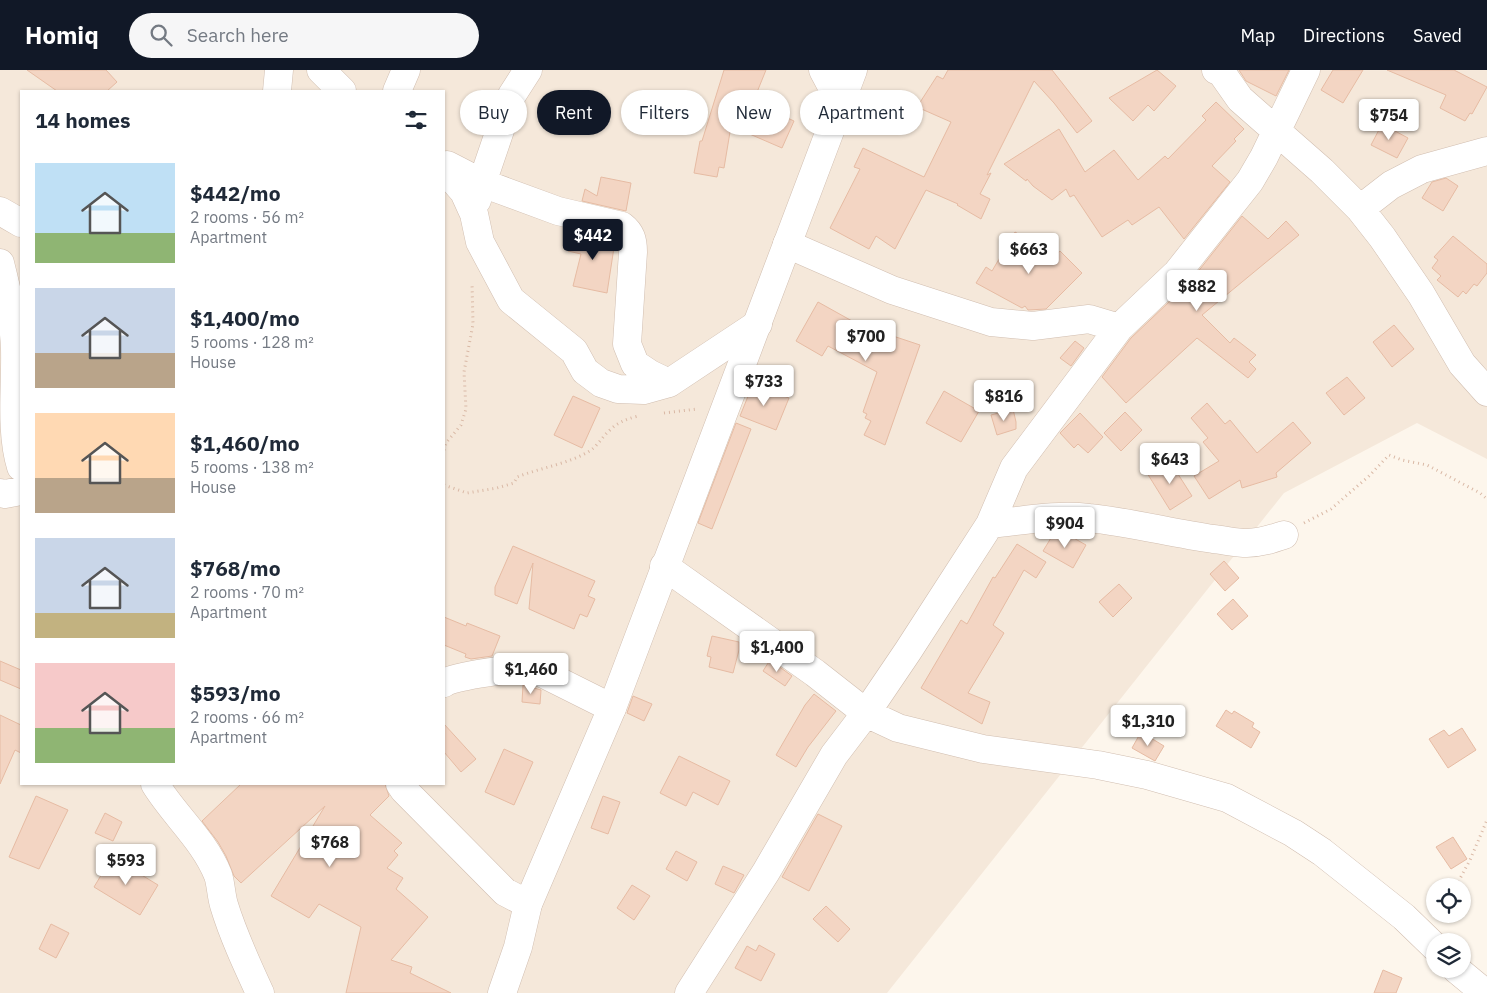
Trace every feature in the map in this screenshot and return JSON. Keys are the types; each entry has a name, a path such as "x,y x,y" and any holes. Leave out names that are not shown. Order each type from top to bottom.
{"street":[{"path":"277,90 279,70"},
{"path":"321,70 341,90"},
{"path":"397,90 406,70"},
{"path":"474,214 482,183 512,96 528,70"},
{"path":"823,70 834,90"},
{"path":"845,90 853,70"},
{"path":"1216,70 1221,72 1240,99 1322,171 1360,209 1382,237 1421,294 1462,364 1487,392"},
{"path":"689,993 766,872 834,755 866,713 908,651 990,524 1014,468 1119,328 1177,273 1250,181 1306,70"},
{"path":"502,993 518,948 528,904 612,708 828,135"},
{"path":"1360,209 1391,185 1422,169 1487,151"},
{"path":"445,164 482,183 558,211 622,226 630,232 634,242 634,252 627,344 635,364 669,383"},
{"path":"445,170 464,192 474,214 480,242 511,300 574,351 585,371 601,383 618,389 644,390 669,383 758,324"},
{"path":"0,212 20,222"},
{"path":"787,244 892,290 991,322 1033,326 1089,319 1119,328"},
{"path":"0,263 9,298 14,348 14,416 20,464"},
{"path":"990,524 1044,517 1086,517 1246,543 1263,542 1284,535"},
{"path":"664,566 815,673 866,713 898,728 983,749 1098,765 1147,774 1227,798 1293,833 1322,852 1404,917 1426,938"},
{"path":"445,682 458,678 516,669 530,670 542,673 612,708"},
{"path":"156,785 205,849 218,876 223,904 244,960 260,993"},
{"path":"401,785 505,892 528,904"},
{"path":"1467,978 1485,993"}],"path":[{"path":"445,446 461,425 466,408 464,372 473,324 472,280"},
{"path":"659,413 690,409 724,408"},
{"path":"445,485 467,493 497,488 514,482 517,477 571,460 592,450 610,430 623,420 640,415"},
{"path":"1284,535 1331,509 1369,476 1389,455 1402,460 1427,465 1480,493 1487,499"},
{"path":"1460,878 1487,820"}],"shaded area":[{"path":"0,70 1487,70 1487,459 1417,423 1284,493 887,993 0,993"}],"building":[{"path":"27,70 106,70 117,82 108,90 56,90"},
{"path":"724,70 766,70 758,90 718,90 718,135 730,135 724,168 719,167 717,177 694,173 700,141 702,141 704,135 708,135 708,122"},
{"path":"948,70 1052,70 1092,121 1077,133 1034,81 987,175 991,173 980,194 990,199 981,219 958,204 926,190 895,249 876,236 869,249 830,228 860,169 854,167 863,148 924,177 951,122 923,110 923,98 937,76 943,79"},
{"path":"1157,70 1176,86 1154,111 1148,105 1133,121 1109,98"},
{"path":"1239,70 1289,70 1276,96 1246,81"},
{"path":"1333,70 1363,70 1343,103 1321,90"},
{"path":"1387,70 1454,70 1487,87 1472,114 1470,113 1465,121 1440,108 1446,95"},
{"path":"1216,102 1244,129 1234,139 1236,141 1212,166 1230,182 1184,239 1159,207 1132,225 1128,220 1102,237 1074,195 1070,197 1066,189 1052,200 1033,186 1027,179 1026,181 1004,164 1059,129 1085,172 1114,150 1138,180 1165,156 1168,159 1206,120 1202,116"},
{"path":"790,119 794,121 790,130"},
{"path":"1382,124 1408,138 1397,158 1371,145"},
{"path":"752,135 788,135 782,148"},
{"path":"601,177 631,183 626,211 582,201 585,189 597,196"},
{"path":"1446,178 1458,186 1443,211 1422,198 1432,182"},
{"path":"1242,216 1268,239 1286,221 1299,235 1202,315 1230,343 1234,338 1256,355 1249,362 1256,369 1248,378 1197,338 1126,403 1102,377 1131,338 1189,283"},
{"path":"573,231 615,241 607,293 573,286 581,254 568,251"},
{"path":"1015,232 1055,256 1060,251 1082,273 1046,309 1028,310 1025,306 1022,308 976,283 986,267 992,271"},
{"path":"1453,236 1487,264 1487,273 1477,286 1474,284 1466,294 1463,291 1458,297 1437,280 1441,276 1432,268 1438,260 1434,257"},
{"path":"818,302 888,341 890,335 920,345 885,445 864,435 871,421 865,418 867,414 863,412 877,372 828,346 822,356 796,341"},
{"path":"1394,325 1414,349 1392,367 1373,342"},
{"path":"1075,341 1084,348 1071,366 1060,358"},
{"path":"1347,377 1365,398 1344,415 1326,393"},
{"path":"753,384 789,398 776,430 740,416"},
{"path":"944,391 979,411 961,442 926,423"},
{"path":"573,396 600,408 582,448 554,435"},
{"path":"1207,403 1225,424 1230,420 1257,453 1293,422 1311,443 1276,473 1277,477 1242,488 1240,480 1209,499 1194,476 1219,461 1203,442 1208,438 1191,418"},
{"path":"1013,409 1016,429 997,435 991,415"},
{"path":"1125,412 1142,430 1121,451 1104,433"},
{"path":"1080,413 1103,437 1088,453 1078,444 1074,448 1060,433"},
{"path":"736,423 751,429 712,529 698,523"},
{"path":"1169,460 1192,496 1170,510 1147,473"},
{"path":"1063,532 1086,545 1073,568 1043,551 1054,533"},
{"path":"1017,544 1046,562 1036,578 1024,570 993,625 1004,633 968,693 990,702 982,724 921,688 961,620 967,624 993,577 995,578"},
{"path":"513,546 595,581 588,596 595,599 587,617 580,614 574,629 529,609 533,563 517,604 495,595 495,587"},
{"path":"1224,561 1239,578 1225,591 1210,574"},
{"path":"1119,584 1132,598 1113,617 1099,602"},
{"path":"1233,599 1248,616 1232,630 1217,614"},
{"path":"445,617 466,626 467,623 500,636 492,656 471,659 465,657 466,654 445,645"},
{"path":"712,636 739,642 739,650 733,673 709,667 711,657 707,656"},
{"path":"770,660 792,676 785,686 763,671"},
{"path":"0,661 20,670 20,689 0,680"},
{"path":"523,685 541,690 540,704 522,702"},
{"path":"814,694 836,711 808,747 796,767 776,755 805,705"},
{"path":"633,696 652,704 644,721 627,713"},
{"path":"1226,710 1232,714 1234,711 1254,723 1252,727 1260,732 1251,748 1216,726"},
{"path":"0,715 20,725 20,752 15,750 0,784"},
{"path":"445,725 476,759 461,772 445,753"},
{"path":"1462,728 1476,750 1448,768 1429,739 1444,730 1449,736"},
{"path":"1141,732 1164,746 1155,761 1132,748"},
{"path":"504,749 533,762 514,805 485,792"},
{"path":"679,756 730,781 718,805 693,792 686,806 660,793"},
{"path":"240,785 385,785 389,796 370,815 402,843 394,851 398,855 387,868 403,878 396,889 428,917 391,960 412,967 410,973 451,993 346,993 361,927 319,904 309,918 271,896 325,806 241,883 234,876 218,842 202,821"},
{"path":"36,796 68,810 39,869 9,857"},
{"path":"603,796 620,802 608,834 591,828"},
{"path":"105,813 122,822 113,841 95,833"},
{"path":"818,814 842,826 809,891 782,877"},
{"path":"1453,837 1467,859 1451,869 1436,847"},
{"path":"676,851 697,862 687,881 666,869"},
{"path":"112,857 158,885 140,915 94,887"},
{"path":"723,866 744,875 734,893 715,884"},
{"path":"632,885 650,896 634,920 617,908"},
{"path":"826,906 850,929 838,942 813,919"},
{"path":"51,924 69,933 56,958 39,949"},
{"path":"759,945 775,954 761,981 735,968 747,946 756,951"},
{"path":"1383,970 1402,978 1396,993 1374,993"}]}
